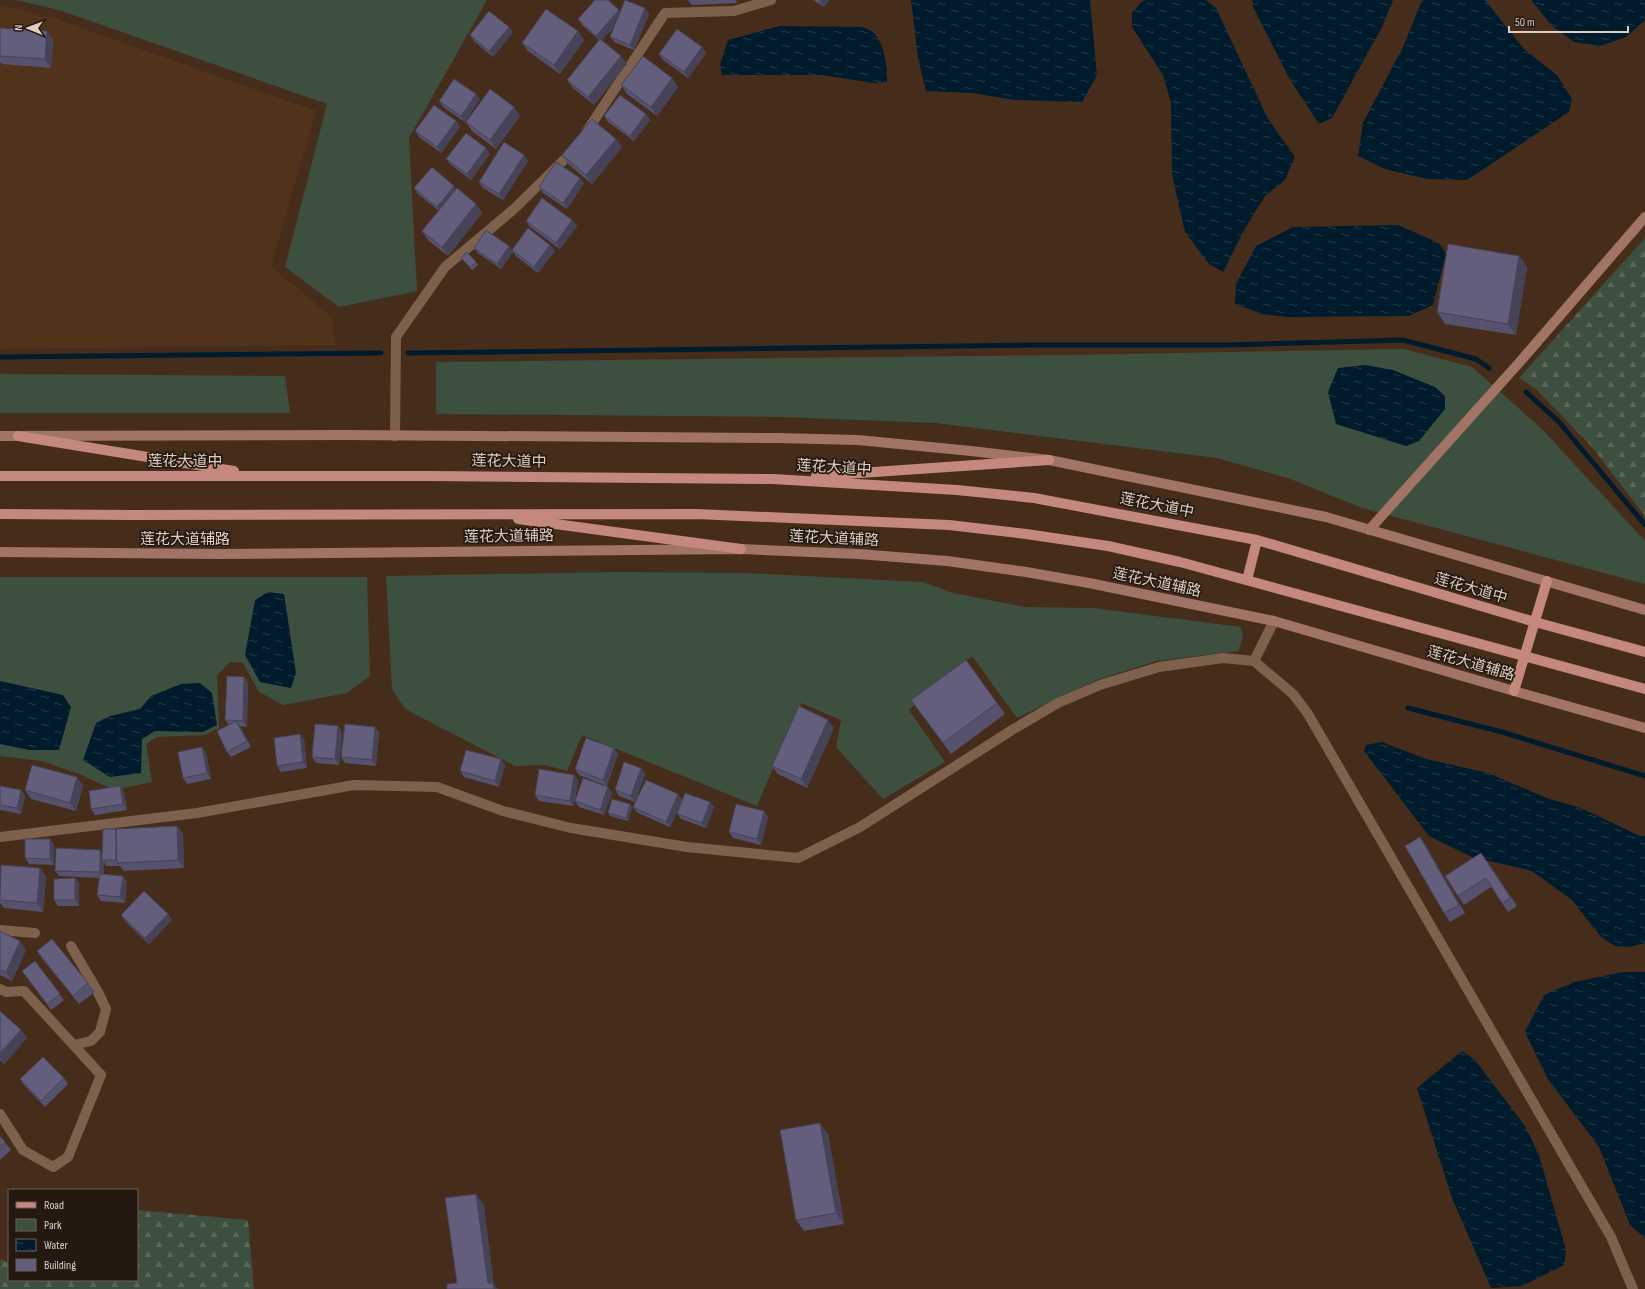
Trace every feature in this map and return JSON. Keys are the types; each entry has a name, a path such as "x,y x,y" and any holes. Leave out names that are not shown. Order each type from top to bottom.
{"main road":[{"path":"18,436 266,477"},
{"path":"773,479 1049,460"},
{"name":"莲花大道中","path":"0,476 437,476 773,479 957,490 1034,498 1257,540 1535,622 1645,652"},
{"path":"0,514 696,514 949,525 1108,546 1180,562 1645,689"},
{"path":"480,514 740,549"},
{"path":"1247,580 1257,540"},
{"path":"1514,691 1546,581"}],"street":[{"path":"395,436 396,337 445,267 514,209 575,150 665,13 734,11 770,0"},
{"path":"1369,530 1518,364 1645,217"},
{"path":"0,436 395,436 770,438 858,440 1049,460 1326,517 1645,610"},
{"name":"莲花大道辅路","path":"0,552 219,554 740,549 858,554 963,563 1082,582 1274,621 1645,728"},
{"path":"1254,661 1274,621"},
{"path":"0,837 197,813 354,785 437,787 503,811 570,828 687,847 798,858 860,827 1012,730 1058,703 1100,685 1159,667 1223,658 1254,661 1293,694 1308,714 1608,1231 1632,1289"},
{"path":"0,930 35,933"},
{"path":"71,946 98,992 106,1009 100,1032 91,1041 74,1046"},
{"path":"0,989 6,992 24,991 101,1075 68,1157 53,1167 23,1150 0,1114"}],"shaded area":[{"path":"0,5 57,19 316,111 271,266 332,317 335,345 0,349"}],"green space":[{"path":"16,0 487,0 409,138 417,291 339,307 285,267 327,104 59,10"},
{"path":"1645,238 1645,516 1591,446 1536,389 1519,378"},
{"path":"1404,349 1472,367 1542,429 1645,541 1645,584 1362,508 1288,478 1217,458 935,423 783,417 436,414 436,362 1063,355"},
{"path":"0,374 285,376 290,413 0,413"},
{"path":"616,572 746,573 923,582 953,593 1025,607 1093,608 1241,627 1243,637 1238,651 1156,661 1097,680 1017,718 972,656 909,710 945,762 883,799 836,747 841,720 801,703 757,806 582,735 567,771 545,765 515,766 405,709 392,689 386,576"},
{"path":"0,577 367,577 370,676 347,693 283,705 259,692 243,663 230,662 217,675 219,728 205,735 157,737 146,744 152,782 114,790 79,774 42,761 0,756"},
{"path":"138,1210 248,1220 254,1289 0,1289 0,1259 8,1263 8,1281 138,1281"}],"water":[{"path":"911,0 1090,0 1097,75 1082,102 1015,100 972,93 926,91 918,58"},
{"path":"1145,0 1206,0 1216,8 1268,119 1295,157 1285,180 1265,196 1244,230 1223,272 1209,264 1185,232 1172,175 1171,103 1163,75 1132,27 1132,13 1141,2"},
{"path":"1252,0 1393,0 1382,27 1332,118 1319,124 1289,78 1253,7"},
{"path":"1424,0 1485,0 1524,49 1557,75 1572,99 1569,112 1467,180 1427,179 1385,169 1358,156 1363,123 1403,47 1421,3"},
{"path":"1531,0 1645,0 1645,20 1626,37 1600,46 1574,42 1552,26"},
{"path":"780,26 862,27 870,30 877,37 883,49 887,70 887,82 874,83 822,75 722,75 720,65 728,40"},
{"path":"1398,225 1439,243 1446,254 1433,305 1409,316 1287,317 1262,314 1235,304 1236,284 1256,246 1293,227"},
{"path":"1365,365 1393,370 1435,387 1445,396 1445,409 1419,441 1406,446 1336,424 1328,392 1338,368"},
{"path":"268,592 284,594 296,673 291,688 260,682 245,655 255,600"},
{"path":"0,681 63,695 71,707 59,750 29,750 0,744"},
{"path":"200,683 212,693 217,725 203,732 155,731 142,739 141,773 110,777 83,760 96,723 110,716 140,709 151,696 181,684"},
{"path":"1382,742 1426,759 1488,773 1549,799 1581,808 1640,836 1645,836 1645,943 1630,947 1615,946 1601,937 1572,900 1532,871 1472,857 1429,836 1364,751 1366,745"},
{"path":"1623,972 1645,972 1645,1238 1630,1225 1599,1147 1548,1079 1525,1032 1544,995 1574,982"},
{"path":"1462,1051 1475,1060 1525,1126 1539,1155 1566,1250 1564,1265 1522,1286 1491,1288 1452,1198 1417,1088"}],"building":[{"path":"595,0 608,0 619,10 596,36 578,19"},
{"path":"625,0 645,8 630,45 610,37"},
{"path":"546,9 578,31 554,65 522,43"},
{"path":"489,11 509,27 489,51 470,35"},
{"path":"0,28 47,31 45,59 0,56"},
{"path":"677,29 702,47 684,72 659,54"},
{"path":"600,39 621,56 588,97 567,80"},
{"path":"643,56 672,78 651,107 621,85"},
{"path":"454,79 476,94 461,116 439,101"},
{"path":"490,89 514,107 490,140 466,122"},
{"path":"620,95 646,114 630,136 604,116"},
{"path":"434,105 456,121 437,147 415,131"},
{"path":"592,119 616,139 586,175 562,155"},
{"path":"466,133 486,148 467,174 446,159"},
{"path":"504,142 524,155 499,194 479,182"},
{"path":"556,162 580,178 563,203 539,187"},
{"path":"432,167 454,186 437,207 414,188"},
{"path":"457,188 476,204 442,247 422,231"},
{"path":"542,198 572,220 556,243 526,221"},
{"path":"528,228 550,245 534,267 512,250"},
{"path":"486,230 509,246 497,264 474,248"},
{"path":"1448,244 1519,256 1508,324 1437,312"},
{"path":"467,252 476,262 470,267 461,258"},
{"path":"966,660 997,703 943,743 911,700"},
{"path":"227,676 244,677 243,721 225,720"},
{"path":"799,706 828,720 801,779 772,766"},
{"path":"236,721 247,741 227,752 217,731"},
{"path":"315,724 338,726 335,759 312,757"},
{"path":"345,724 375,727 372,760 341,757"},
{"path":"300,734 303,762 277,766 274,738"},
{"path":"586,738 614,748 603,780 575,769"},
{"path":"202,747 207,773 183,778 178,752"},
{"path":"466,750 501,759 495,781 460,771"},
{"path":"624,762 641,768 631,796 615,790"},
{"path":"32,765 77,777 70,803 25,790"},
{"path":"539,769 574,775 570,801 535,795"},
{"path":"583,778 608,787 600,810 575,801"},
{"path":"646,780 678,794 666,822 633,807"},
{"path":"0,786 21,790 17,808 0,805"},
{"path":"120,786 123,804 91,809 89,791"},
{"path":"685,793 710,802 702,823 677,814"},
{"path":"612,799 630,804 626,818 608,813"},
{"path":"736,804 764,811 757,839 729,832"},
{"path":"177,826 178,860 117,863 116,829"},
{"path":"103,829 116,829 116,860 102,860"},
{"path":"1420,837 1459,905 1444,913 1405,846"},
{"path":"25,839 50,839 50,859 25,858"},
{"path":"56,848 100,850 100,872 55,871"},
{"path":"1481,853 1511,898 1502,903 1486,878 1458,896 1445,876"},
{"path":"1,865 40,868 37,903 0,900"},
{"path":"100,874 123,876 120,897 97,895"},
{"path":"75,878 75,900 54,900 54,879"},
{"path":"144,891 168,914 145,938 121,915"},
{"path":"0,931 20,941 6,972 0,970"},
{"path":"52,939 88,983 73,996 37,951"},
{"path":"35,961 60,994 47,1004 22,971"},
{"path":"0,1011 21,1030 0,1053"},
{"path":"43,1057 64,1078 41,1101 20,1079"},
{"path":"820,1123 836,1213 796,1220 780,1130"},
{"path":"0,1136 5,1142 0,1146"},
{"path":"476,1194 488,1283 493,1283 494,1289 447,1289 447,1284 457,1283 445,1198"}],"waterway":[{"path":"408,353 1039,345 1225,345 1403,340 1476,359 1489,368"},
{"path":"0,357 381,353"},
{"path":"1526,392 1559,422 1645,525"},
{"path":"1408,708 1502,732 1645,776"}]}
